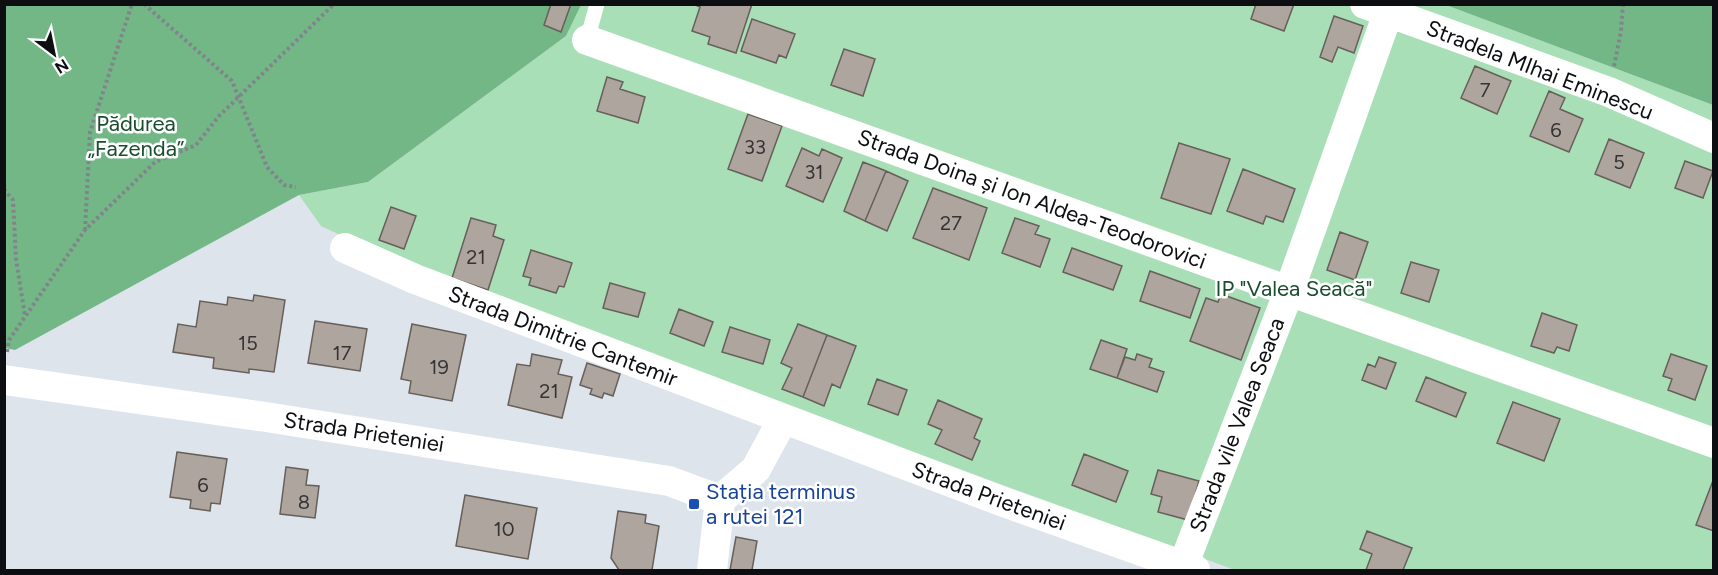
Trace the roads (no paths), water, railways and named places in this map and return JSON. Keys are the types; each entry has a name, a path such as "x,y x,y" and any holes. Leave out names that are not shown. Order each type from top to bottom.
{"street":[{"name":"Stradela MIhai Eminescu","path":"1377,9 1608,92 1713,138"},
{"name":"Strada vile Valea Seaca","path":"1189,568 1289,291 1377,9"},
{"name":"Strada Doina și Ion Aldea-Teodorovici","path":"587,40 1713,443"},
{"name":"Strada Dimitrie Cantemir","path":"345,248 415,279 783,419"},
{"name":"Strada Prieteniei","path":"5,368 254,415 669,481 720,500"},
{"path":"712,570 720,500 756,469 783,419"},
{"name":"Strada Prieteniei","path":"783,419 1001,501 1189,568"}],"lane":[{"path":"587,40 597,4"}],"place":[{"name":"Stația terminus a rutei 121","path":"694,504"}],"park label":[{"name":"Pădurea „Fazenda”","path":"136,136"},
{"name":"IP \"Valea Seacă\"","path":"1294,288"}]}
